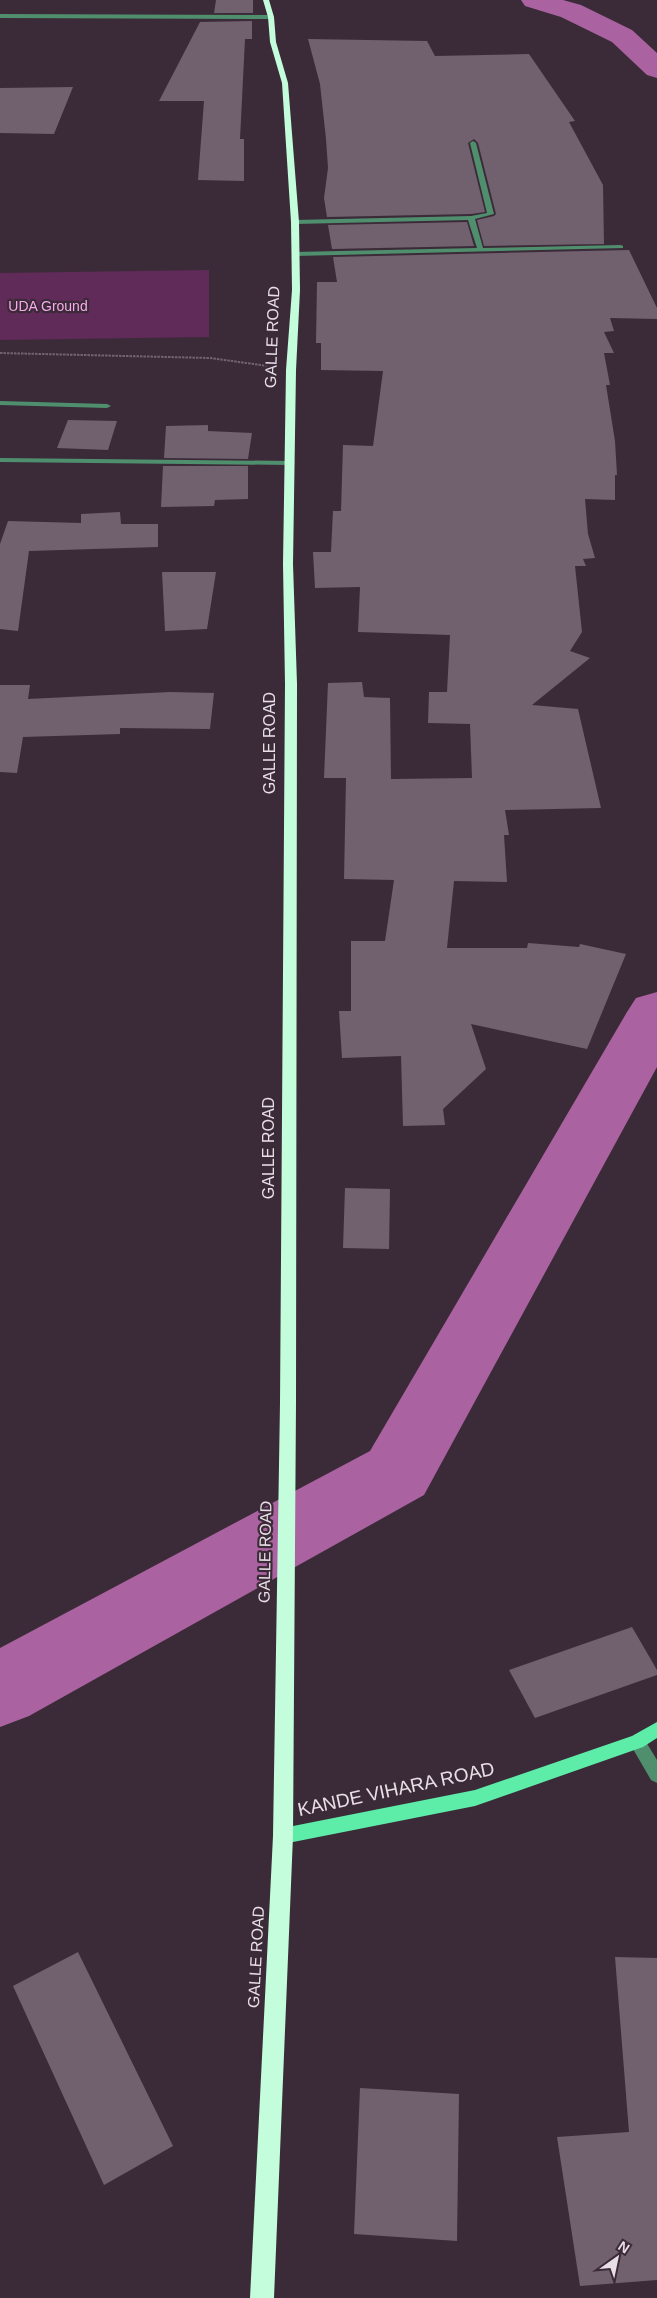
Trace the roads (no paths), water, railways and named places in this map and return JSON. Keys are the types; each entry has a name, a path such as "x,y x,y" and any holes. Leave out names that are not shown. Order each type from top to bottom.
{"highway":[{"name":"GALLE ROAD","path":"262,2298 283,1836 288,1403 291,684 288,564 291,370 296,290 295,222 285,83 273,42 271,18 266,0"}],"main road":[{"name":"KANDE VIHARA ROAD","path":"283,1836 475,1798 637,1742 657,1729"}],"street":[{"path":"0,16 271,18"},
{"path":"295,222 471,218 491,214 473,143"},
{"path":"471,218 481,251"},
{"path":"295,254 621,247"},
{"path":"0,403 107,406"},
{"path":"0,460 291,464"},
{"path":"637,1742 657,1775"}],"waterway":[{"path":"534,0 571,11 622,36 657,69"},
{"path":"0,1690 397,1473 657,1012"}],"park label":[{"name":"UDA Ground","path":"48,306"}]}
